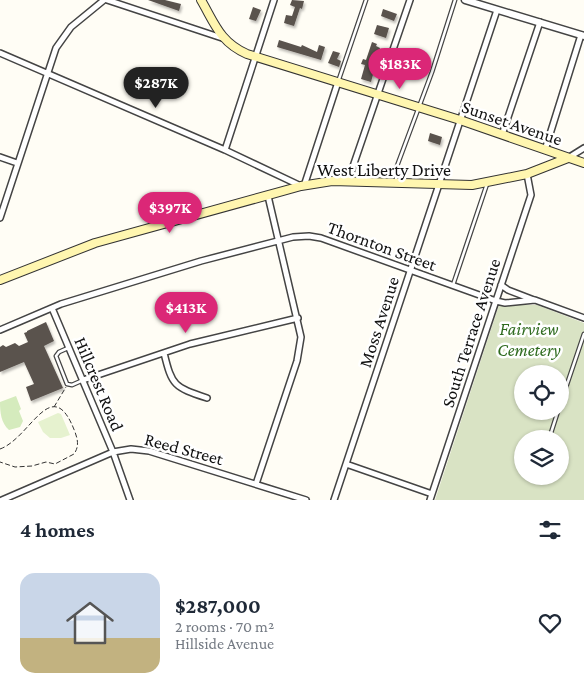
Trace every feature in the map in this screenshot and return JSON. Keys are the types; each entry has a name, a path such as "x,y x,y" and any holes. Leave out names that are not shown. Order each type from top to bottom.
{"main road":[{"path":"201,0 222,38"},
{"name":"Sunset Avenue","path":"222,38 237,50 254,57 460,120 584,163"},
{"name":"West Liberty Drive","path":"0,280 95,243 303,186 332,181 472,184 527,174 568,158"}],"street":[{"name":"Sunset Avenue","path":"106,0 222,38"},
{"path":"0,218 56,48 65,33 84,15 106,0"},
{"path":"225,150 274,0"},
{"path":"348,181 410,0"},
{"path":"465,0 583,36 545,150"},
{"name":"Moss Avenue","path":"334,500 497,10"},
{"path":"502,135 540,22"},
{"path":"0,54 225,150 303,186 338,82"},
{"path":"568,158 584,148"},
{"path":"0,157 17,163"},
{"name":"South Terrace Avenue","path":"430,500 531,195 527,174"},
{"path":"256,484 299,353 301,337 268,196"},
{"name":"Thornton Street","path":"0,330 52,308 201,261 301,236 321,238 496,301 506,303 535,300"},
{"path":"501,285 508,290 584,318"},
{"name":"Hillcrest Road","path":"52,308 113,452 130,500"},
{"path":"83,380 190,344 298,318"},
{"path":"164,353 170,376 176,385 186,391 207,398"},
{"name":"Reed Street","path":"2,500 113,452 131,449 149,451 306,500"},
{"path":"346,464 432,494"}],"lane":[{"path":"338,82 366,0"},
{"path":"396,182 397,166 419,107 454,0"},
{"path":"453,287 487,182"},
{"path":"569,378 584,334"},
{"path":"69,347 58,352 56,356 67,384 72,385 83,380"}],"path":[{"path":"54,407 67,384"},
{"path":"0,449 13,442 41,412 54,407 63,409 75,433 78,444 74,454 55,464 46,462 32,466 16,467 0,462"}],"green space":[{"name":"Fairview Cemetery","path":"499,305 537,305 584,323 584,500 435,500"},
{"path":"16,396 23,421 20,427 9,430 3,421 0,402"},
{"path":"58,413 61,414 70,435 61,438 50,438 43,432 38,422"}],"building":[{"path":"148,0 165,0 181,4 179,11"},
{"path":"292,0 304,1 294,26 284,23 286,15 292,16 295,7 290,5"},
{"path":"253,7 261,10 256,21 249,19"},
{"path":"383,9 397,14 394,21 381,16"},
{"path":"377,25 389,28 386,38 374,34"},
{"path":"279,40 301,47 302,45 317,52 319,45 325,47 321,60 277,47"},
{"path":"372,42 380,48 371,82 361,79 365,65 361,64 363,59 366,60"},
{"path":"333,51 340,53 337,59 341,61 339,67 328,63"},
{"path":"430,133 442,137 440,145 428,141"},
{"path":"46,322 54,341 44,346 63,388 31,401 26,387 34,384 24,362 0,372 0,347 3,345 6,347 15,343 19,346 28,342 24,333"}]}
